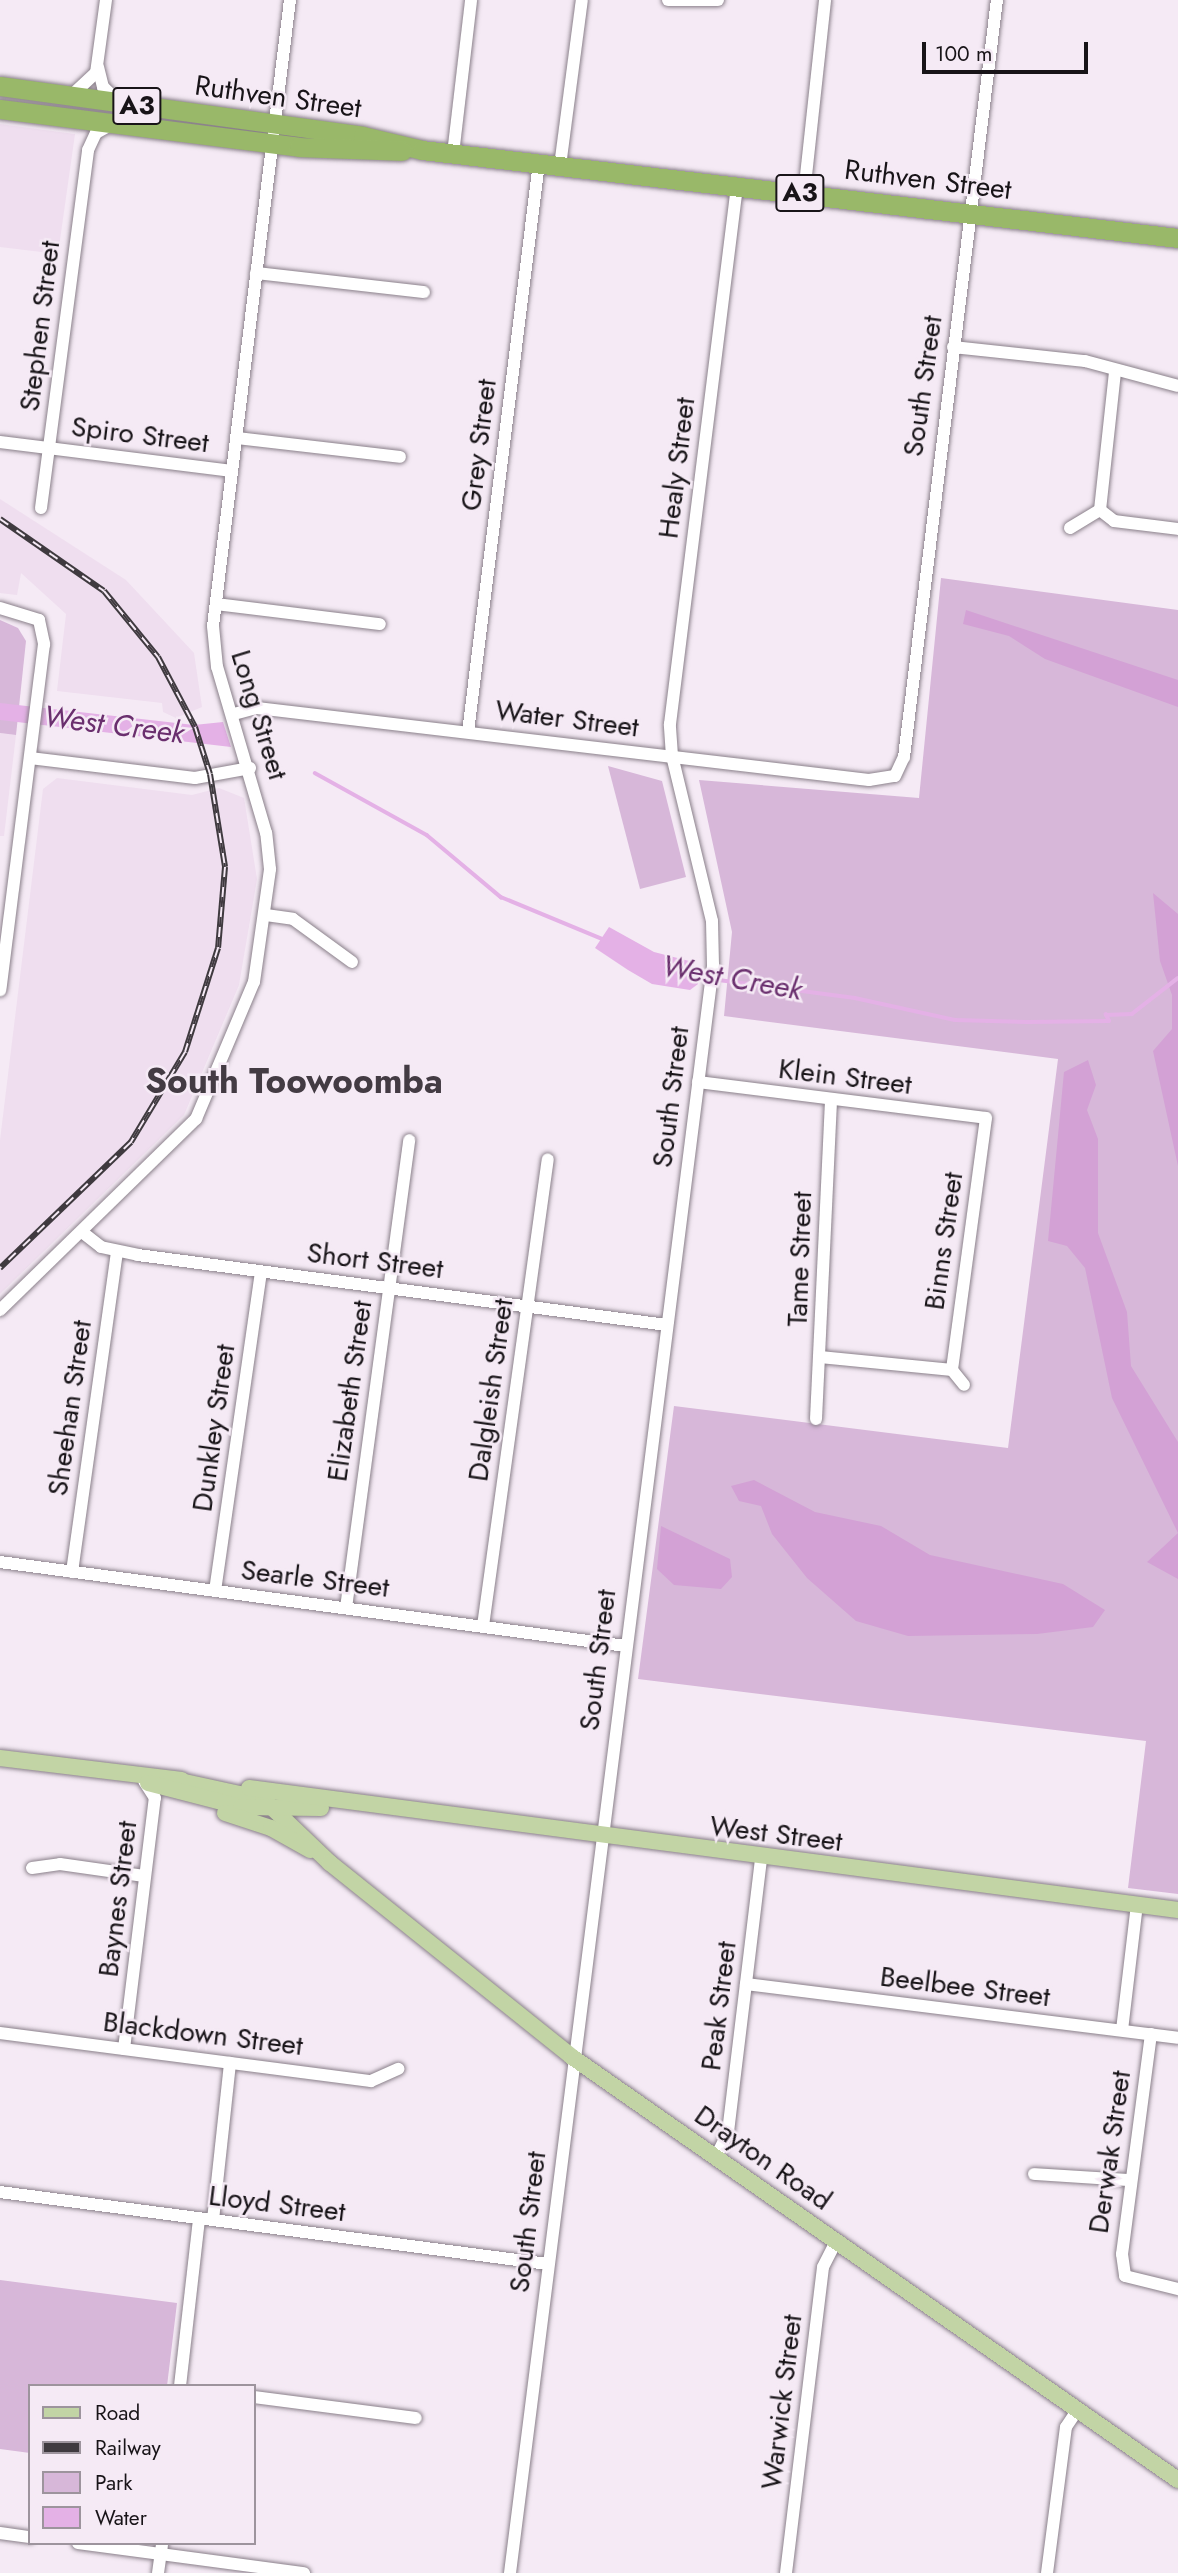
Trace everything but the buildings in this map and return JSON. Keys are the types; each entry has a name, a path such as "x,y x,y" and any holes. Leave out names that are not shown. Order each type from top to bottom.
{"highway":[{"name":"Ruthven Street","path":"0,86 124,104 362,154 422,150 1178,238"},
{"name":"Ruthven Street","path":"0,109 112,124 272,135"}],"main road":[{"path":"0,1758 174,1786 369,1809"},
{"path":"174,1786 199,1800 271,1828 330,1863"},
{"path":"174,1786 252,1795 274,1808 330,1863"},
{"path":"199,1800 274,1808 369,1809"},
{"name":"West Street","path":"369,1809 1178,1910"},
{"name":"Drayton Road","path":"330,1863 572,2057 1178,2480"}],"street":[{"path":"65,96 89,85 98,67 106,0"},
{"name":"Long Street","path":"0,1310 196,1119 254,982 266,915 270,869 250,768 212,643 290,0"},
{"path":"453,154 471,0"},
{"path":"560,166 582,0"},
{"path":"668,0 718,0"},
{"path":"804,194 825,0"},
{"name":"South Street","path":"895,776 904,757 997,0"},
{"path":"98,67 103,87 124,104"},
{"path":"71,119 84,132 88,150"},
{"path":"88,150 96,133 112,124"},
{"name":"Stephen Street","path":"41,508 88,150"},
{"name":"Grey Street","path":"468,732 539,163"},
{"name":"Healy Street","path":"672,756 670,723 737,186"},
{"path":"257,273 424,292"},
{"path":"953,346 1085,361 1115,372 1178,386"},
{"path":"1100,510 1115,372"},
{"path":"237,438 400,457"},
{"name":"Spiro Street","path":"0,442 232,471"},
{"path":"1070,528 1100,510"},
{"path":"1100,510 1114,521 1178,529"},
{"path":"216,604 380,624"},
{"path":"0,608 38,620 44,644 30,758 5,916 0,990"},
{"name":"Water Street","path":"234,714 257,709 869,780 895,776"},
{"name":"South Street","path":"510,2573 572,2057 713,965 708,899 672,756"},
{"path":"30,758 195,778 250,768"},
{"path":"266,915 293,919 352,962"},
{"name":"Klein Street","path":"698,1083 986,1118"},
{"name":"Tame Street","path":"816,1419 831,1101"},
{"name":"Binns Street","path":"952,1370 986,1118"},
{"name":"Elizabeth Street","path":"345,1608 409,1140"},
{"name":"Dalgleish Street","path":"482,1626 548,1160"},
{"name":"Short Street","path":"82,1232 117,1251 667,1325"},
{"name":"Sheehan Street","path":"72,1572 117,1251"},
{"name":"Dunkley Street","path":"215,1591 261,1272"},
{"path":"820,1357 952,1370 964,1385"},
{"name":"Searle Street","path":"0,1562 625,1646"},
{"name":"Baynes Street","path":"124,2049 155,1798 139,1779"},
{"name":"Baynes Street","path":"155,1798 174,1786"},
{"name":"Peak Street","path":"716,2157 727,2132 761,1858"},
{"path":"32,1868 60,1864 144,1876"},
{"name":"Derwak Street","path":"1122,2031 1137,1905"},
{"name":"Beelbee Street","path":"746,1984 1178,2038"},
{"name":"Blackdown Street","path":"0,2032 371,2081 398,2069"},
{"name":"Derwak Street","path":"1151,2034 1130,2180 1125,2276 1178,2289"},
{"path":"213,2220 230,2063"},
{"path":"1034,2174 1130,2180"},
{"name":"Lloyd Street","path":"0,2192 548,2264"},
{"path":"180,2384 199,2219"},
{"name":"Warwick Street","path":"786,2573 823,2267 836,2241"},
{"path":"256,2397 416,2418"},
{"path":"1047,2573 1066,2427 1078,2409"},
{"path":"0,2533 28,2537"},
{"path":"106,2545 161,2549 304,2573"},
{"path":"158,2573 161,2549"}],"shaded area":[{"path":"0,124 75,134 58,254 0,247"},
{"path":"0,499 126,580 194,653 202,707 176,718 163,712 162,703 57,691 66,614 21,573 17,595 0,593"},
{"path":"966,610 1178,680 1178,707 1045,659 1009,636 963,624"},
{"path":"0,733 16,735 4,836 0,836"},
{"path":"57,778 192,795 219,788 244,798 257,879 239,985 184,1115 0,1294 0,1140 43,789"},
{"path":"1153,893 1178,914 1178,1166 1153,1051 1172,1029 1172,995 1160,961"},
{"path":"1088,1060 1096,1085 1087,1110 1098,1139 1098,1233 1127,1312 1131,1366 1178,1442 1178,1533 1112,1398 1085,1268 1067,1246 1048,1241 1064,1072"},
{"path":"754,1480 815,1512 881,1526 930,1555 1063,1584 1105,1610 1093,1627 1037,1634 908,1636 856,1621 807,1578 772,1534 761,1506 739,1501 731,1486"},
{"path":"661,1526 730,1559 732,1577 721,1589 674,1585 657,1569"},
{"path":"1178,1533 1178,1579 1147,1562"}],"green space":[{"path":"941,578 1178,610 1178,1894 1128,1888 1146,1741 638,1679 674,1406 1008,1448 1058,1059 724,1016 732,932 699,780 919,798"},
{"path":"0,620 18,628 26,641 16,735 0,733"},
{"path":"608,766 662,781 686,877 640,889"},
{"path":"0,2280 177,2303 167,2384 28,2384 28,2453 0,2449"}],"water":[{"path":"0,703 194,725 223,722 231,747 0,720"},
{"path":"609,927 654,952 693,962 698,984 690,990 652,984 628,970 595,948"}],"waterway":[{"name":"West Creek","path":"315,773 427,835 501,897 605,940"},
{"name":"West Creek","path":"696,977 855,998 955,1020 1027,1022 1109,1021 1106,1015 1132,1014 1178,978"}],"railway":[{"path":"0,519 104,591 158,657 195,727 210,774 225,867 218,948 185,1052 131,1142 0,1268"}],"district":[{"name":"South Toowoomba","path":"294,1081"}]}
